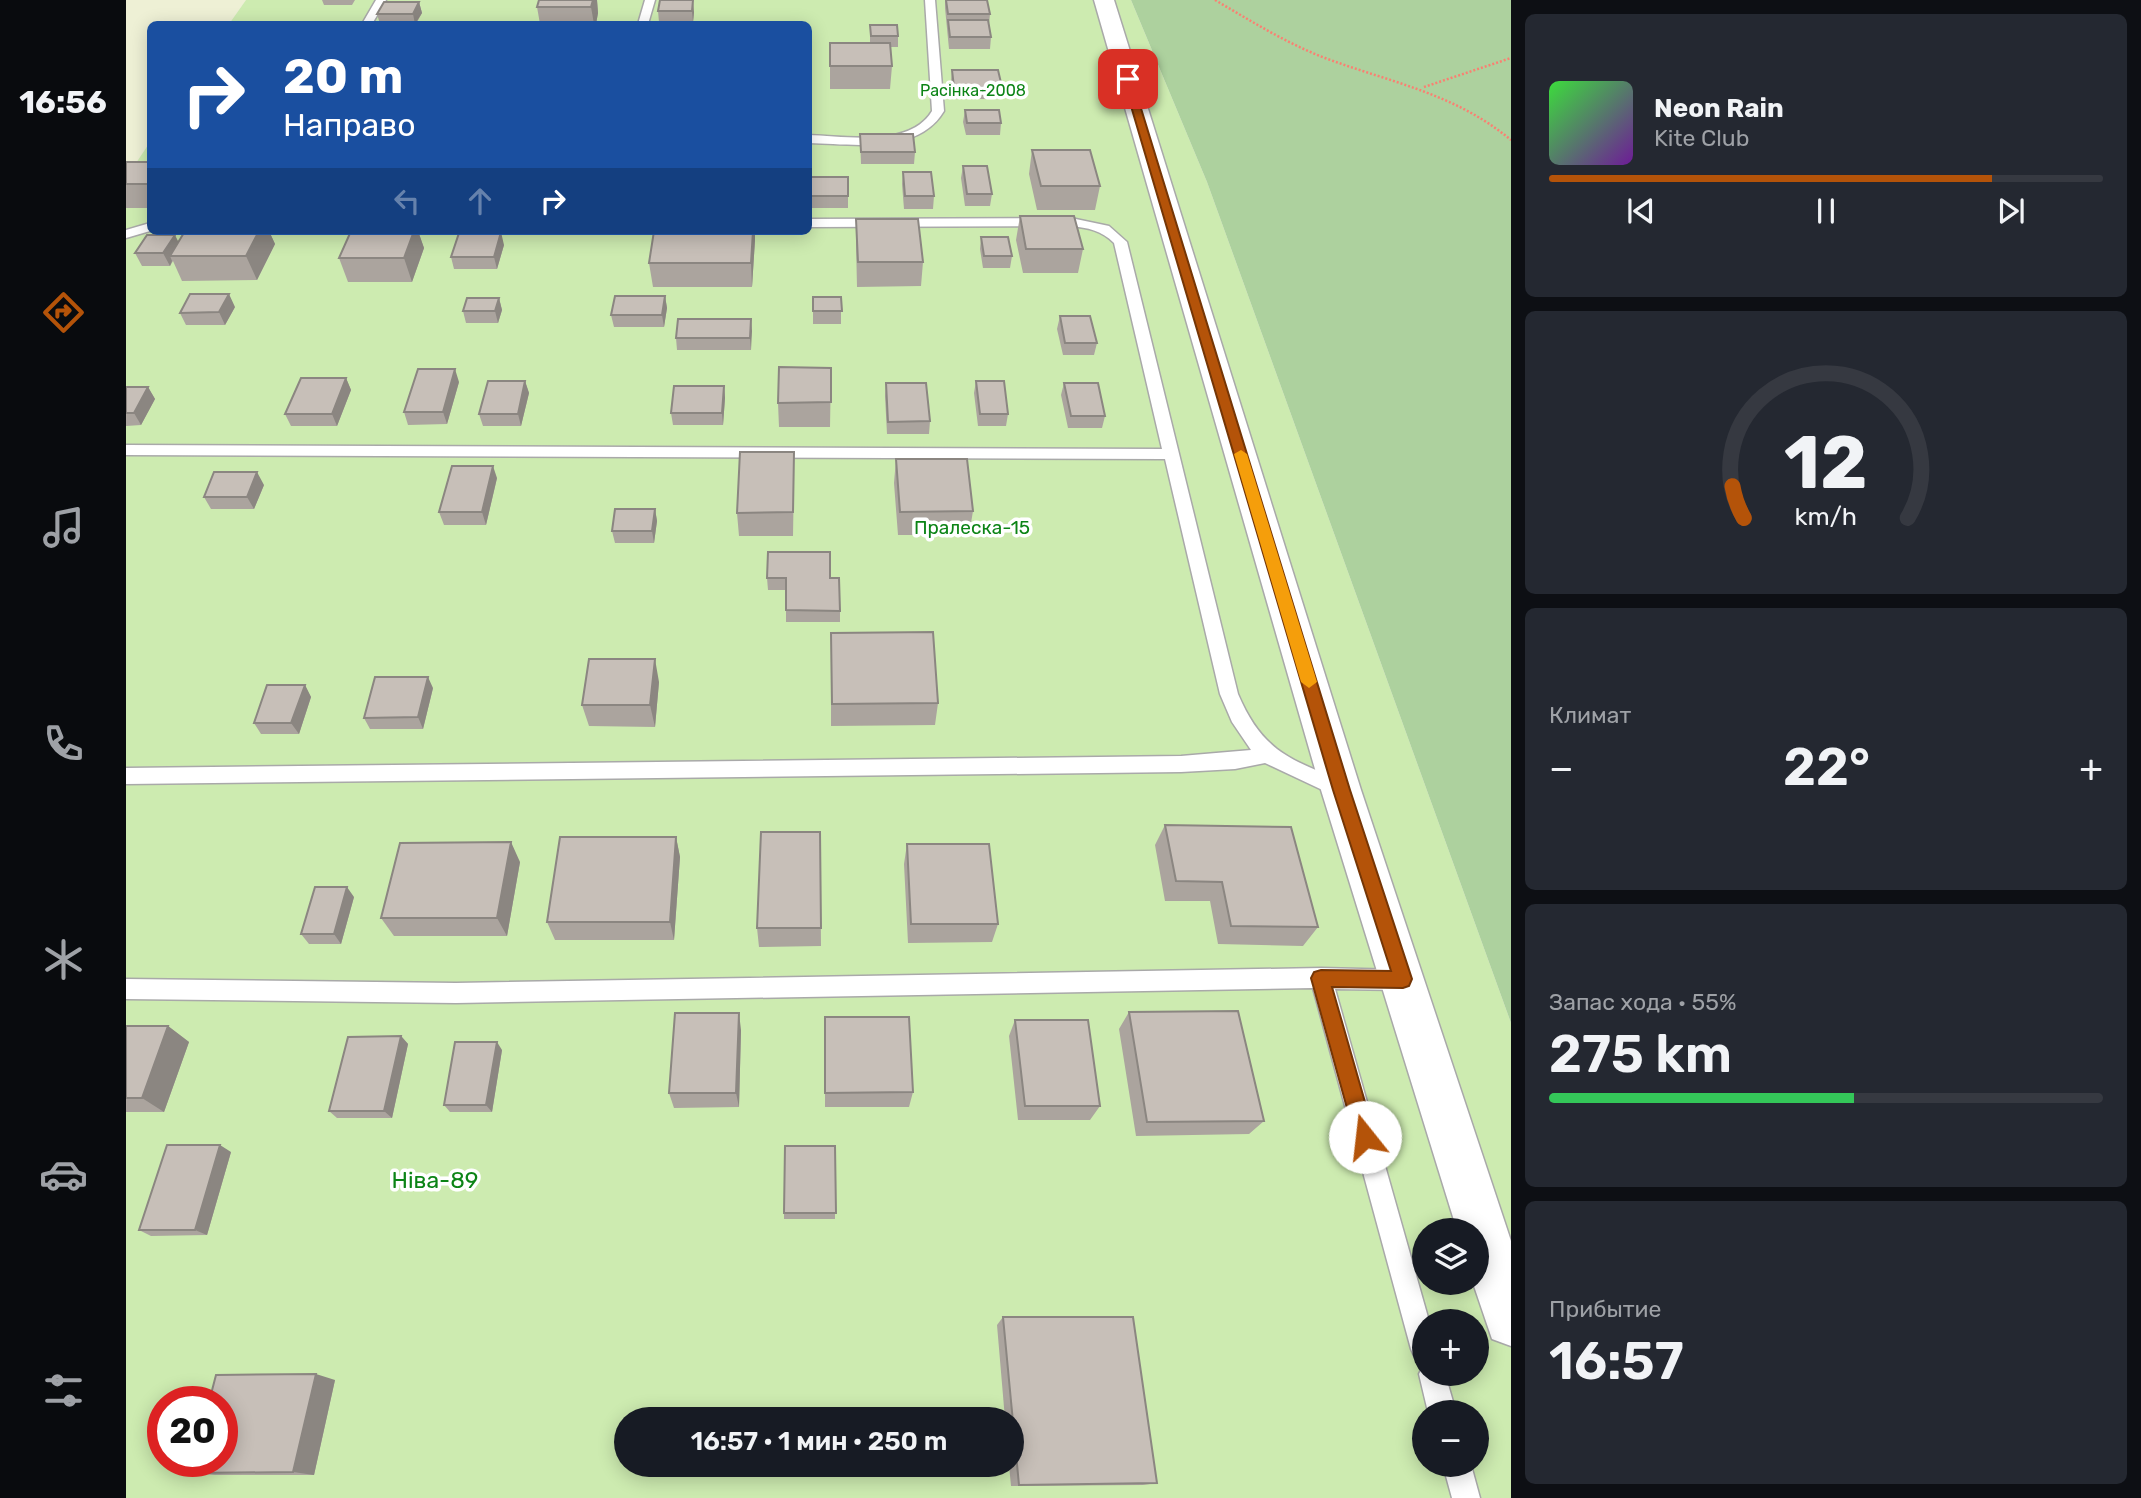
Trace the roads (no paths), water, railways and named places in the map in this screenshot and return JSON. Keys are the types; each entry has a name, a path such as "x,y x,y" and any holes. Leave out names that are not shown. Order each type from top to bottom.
{"street":[{"path":"1104,0 1341,790 1511,1321"}],"lane":[{"path":"369,21 382,0"},
{"path":"644,21 650,0"},
{"path":"812,139 903,137 928,128 936,120 938,111 930,0"},
{"path":"812,223 1071,222 1101,227 1113,234 1120,243 1229,694 1237,717 1249,737 1266,755 1341,790"},
{"path":"126,234 147,228"},
{"path":"126,450 1170,454"},
{"path":"126,776 1181,764 1216,763 1266,755"},
{"path":"1321,978 1413,1309"},
{"path":"126,989 456,993 1321,978 1403,979"},
{"path":"1460,1477 1466,1498"}],"park label":[{"name":"Расінка-2008","path":"973,90"},
{"name":"Пралеска-15","path":"972,527"},
{"name":"Ніва-89","path":"435,1180"}]}
